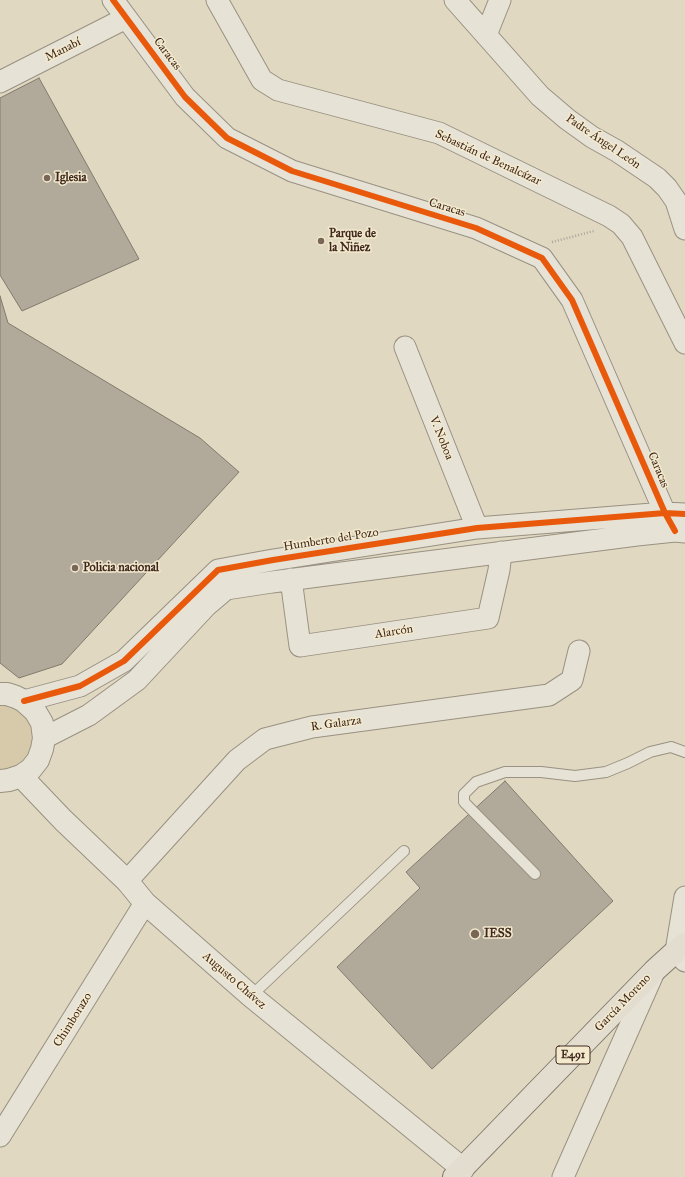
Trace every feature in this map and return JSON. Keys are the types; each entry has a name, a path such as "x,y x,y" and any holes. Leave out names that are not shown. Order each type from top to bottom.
{"highway":[{"name":"García Moreno","path":"463,1174 654,971 682,952"}],"street":[{"name":"Caracas","path":"112,0 185,97 227,138 292,171 476,228 542,258 572,300 665,513 682,526"},
{"name":"Sebastián de Benalcázar","path":"217,0 262,80 278,90 439,133 609,216 621,224 632,237 685,343"},
{"name":"Padre Ángel León","path":"455,0 540,96 567,119 592,137 617,151 657,178 680,197 685,229"},
{"path":"486,35 500,0"},
{"name":"Manabí","path":"0,82 126,18"},
{"name":"V. Noboa","path":"405,347 477,528"},
{"name":"Humberto del Pozo","path":"8,695 80,686 124,661 218,570 477,528 665,513"},
{"path":"44,738 89,715 137,680 206,606 226,589 682,526"},
{"name":"Alarcón","path":"291,579 300,646 488,618 499,570 501,552"},
{"name":"R. Galarza","path":"127,881 237,760 265,739 312,727 549,695 572,680 579,651"},
{"path":"7,783 31,769 38,760 44,738 42,723 35,711 8,695"},
{"name":"Augusto Chávez","path":"7,783 63,820 127,881 145,903 251,996 463,1174"},
{"path":"682,952 685,897"},
{"name":"Chimborazo","path":"0,1136 145,903"},
{"path":"564,1177 654,971"}],"lane":[{"path":"535,874 464,802 464,794 476,782 505,772 541,772 575,776 606,772 628,764 650,752 671,747 685,752"},
{"path":"251,996 404,851"}],"path":[{"path":"525,250 621,224"}],"shaded area":[{"path":"0,700 15,703 34,728 31,750 25,759 16,765 5,769 0,769"}],"building":[{"name":"Iglesia","path":"39,78 139,259 22,311 0,275 0,98"},
{"name":"Policia nacional","path":"0,296 8,323 200,438 239,472 62,664 19,678 0,663"},
{"name":"IESS","path":"505,781 613,901 432,1069 337,967 420,888 406,872"}],"cycle path":[{"path":"113,0 185,97 227,138 292,171 476,228 542,258 572,300 665,513 675,531"},
{"path":"24,701 80,686 124,661 218,570 477,528 665,513 685,514"}],"place":[{"name":"Iglesia","path":"47,178"},
{"name":"Parque de la Niñez","path":"321,241"},
{"name":"Policia nacional","path":"75,568"},
{"name":"IESS","path":"475,934"}]}
